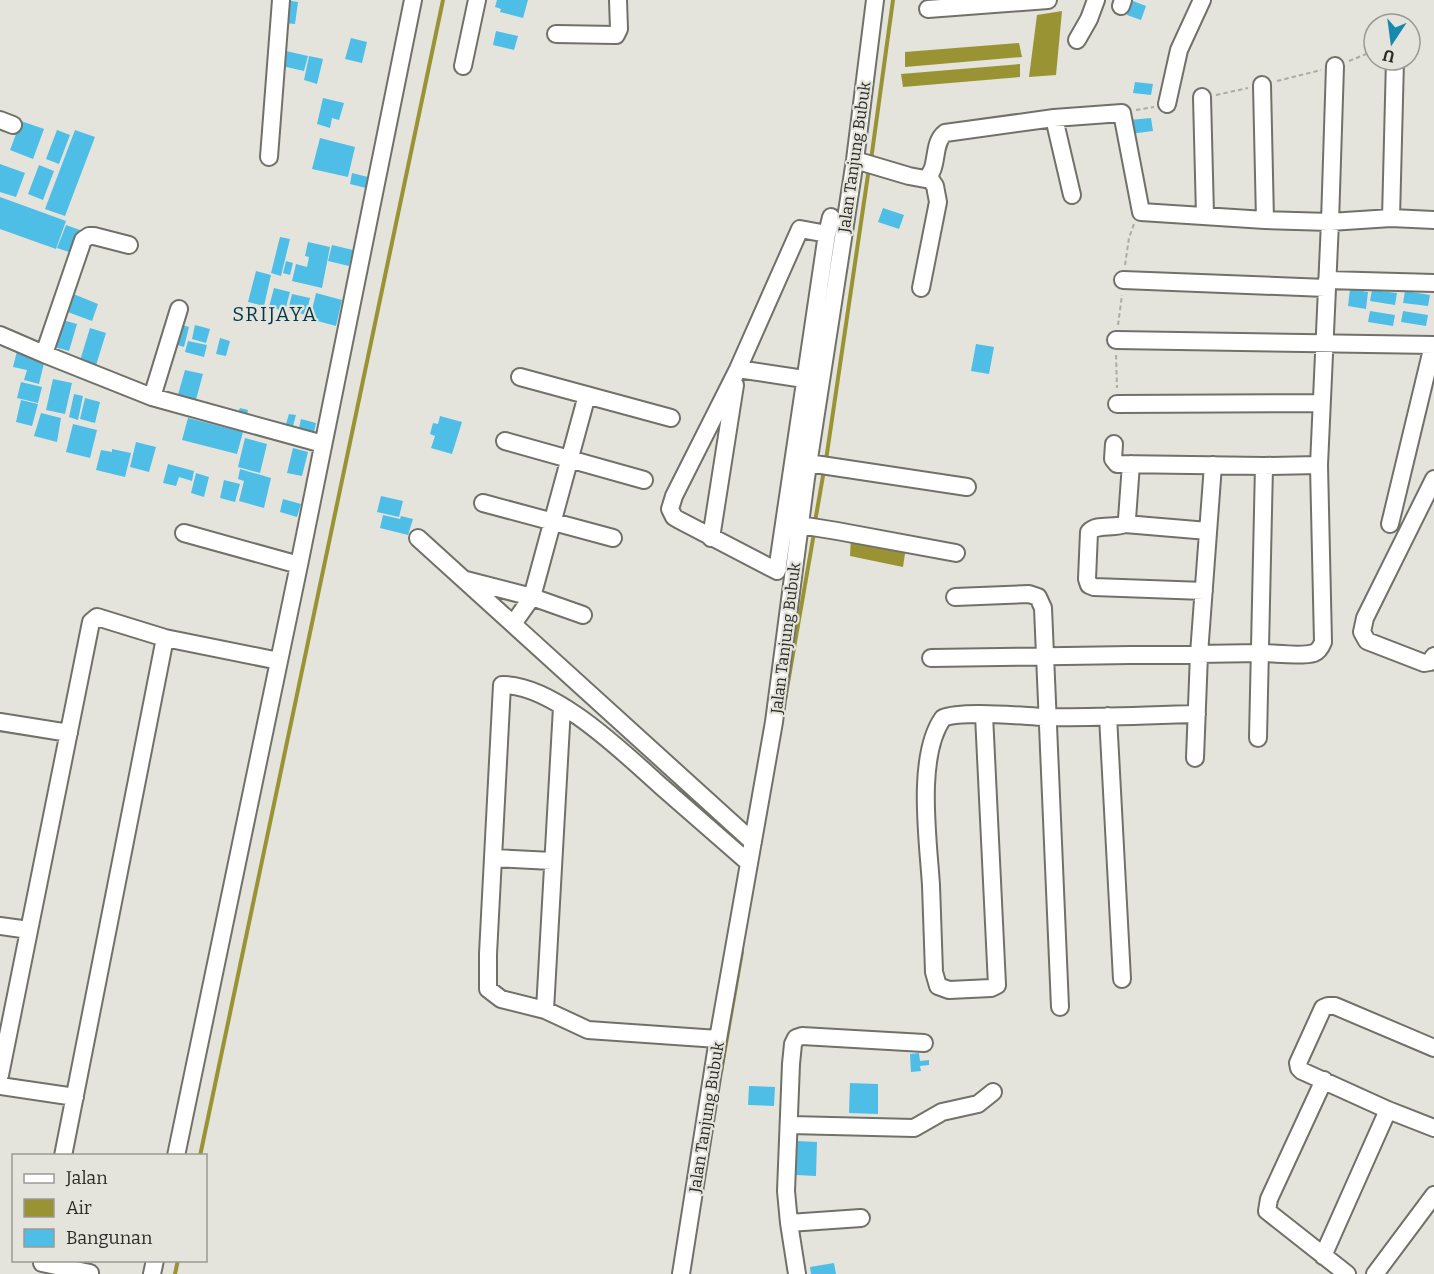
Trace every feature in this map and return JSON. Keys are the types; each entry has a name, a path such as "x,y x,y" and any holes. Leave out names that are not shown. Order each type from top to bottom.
{"street":[{"path":"269,157 281,0"},
{"path":"176,1154 299,565 413,0"},
{"path":"463,66 477,0"},
{"path":"556,34 616,35 619,28 618,0"},
{"name":"Jalan Tanjung Bubuk","path":"681,1274 718,1040 774,722 804,526 821,465 809,384 833,226 861,162 875,0"},
{"path":"928,9 1048,0"},
{"path":"1077,40 1089,19 1096,0"},
{"path":"1167,104 1179,50 1202,0"},
{"path":"931,658 1315,652 1320,649 1323,642 1319,465 1335,66"},
{"path":"1390,218 1395,72"},
{"path":"1262,85 1265,220"},
{"path":"1202,98 1205,215"},
{"path":"929,177 939,140 945,133 1054,118 1122,113 1142,212 1330,222 1390,218 1434,220"},
{"path":"1054,118 1072,195"},
{"path":"861,162 917,179 929,177"},
{"path":"921,288 938,202 935,186 929,177"},
{"path":"738,369 809,384 777,571 674,517 670,509 738,369 800,229 833,226"},
{"path":"44,354 83,240 94,236 129,245"},
{"path":"1124,280 1434,284"},
{"path":"152,397 179,309"},
{"path":"0,335 152,397 323,444"},
{"path":"1116,339 1433,345 1390,524"},
{"path":"711,538 738,369"},
{"path":"520,377 670,418"},
{"path":"513,624 532,597 587,395"},
{"path":"1117,404 1322,403"},
{"path":"505,441 644,480"},
{"path":"1114,444 1114,461 1117,464 1319,465"},
{"path":"1125,524 1131,464"},
{"path":"821,465 968,487"},
{"path":"1195,758 1199,654 1213,465"},
{"path":"1258,738 1264,466"},
{"path":"1434,479 1365,618 1362,632 1362,636 1367,641 1424,663 1430,662 1434,656"},
{"path":"483,503 613,538"},
{"path":"1204,591 1094,587 1089,585 1088,546 1090,530 1119,527 1125,524 1208,531"},
{"path":"804,526 956,554"},
{"path":"184,533 299,565"},
{"path":"418,538 753,842"},
{"path":"463,579 532,597 583,615"},
{"path":"955,597 1029,594 1038,597 1043,608 1060,1007"},
{"path":"0,1075 93,618 97,617 165,638 279,661"},
{"path":"63,1154 165,638"},
{"path":"718,1040 595,1031 575,1025 546,1010 501,999 488,989 502,685 516,685 546,698 592,725 749,863"},
{"path":"546,1010 552,861 562,708"},
{"path":"984,715 997,985 991,988 949,990 938,986 934,972 926,803 928,762 935,732 943,718 950,715 984,715 1048,717 1197,714"},
{"path":"1108,716 1122,979"},
{"path":"0,722 69,733"},
{"path":"493,858 552,861"},
{"path":"0,926 29,930"},
{"path":"1434,1048 1335,1006 1324,1007 1298,1063 1302,1071 1434,1128"},
{"path":"797,1274 786,1191 791,1064 793,1044 796,1038 802,1036 924,1042"},
{"path":"1324,1080 1267,1211 1347,1274"},
{"path":"0,1086 75,1097"},
{"path":"790,1125 914,1128 942,1112 978,1104 993,1092"},
{"path":"1323,1256 1388,1110"},
{"path":"1375,1274 1434,1195"},
{"path":"789,1223 861,1218"},
{"path":"41,1266 90,1273"}],"path":[{"path":"1116,339 1117,404"}],"water":[{"path":"1062,11 1056,75 1029,77 1037,15"},
{"path":"1019,43 1022,57 905,67 905,52"},
{"path":"1020,64 1020,77 903,87 901,74"},
{"path":"851,536 906,547 903,567 850,556"}],"building":[{"path":"286,0 298,2 295,24 284,23"},
{"path":"497,0 528,0 523,18 500,12 501,9 495,7"},
{"path":"1133,1 1146,6 1141,20 1127,15"},
{"path":"496,31 518,36 514,50 493,45"},
{"path":"351,38 367,42 362,63 345,59"},
{"path":"286,51 308,56 304,71 282,66"},
{"path":"309,56 323,59 317,84 304,80"},
{"path":"1135,82 1153,84 1151,95 1133,93"},
{"path":"323,98 344,103 339,120 332,118 330,128 317,124"},
{"path":"1151,118 1153,131 1130,134 1129,120"},
{"path":"21,121 44,129 33,159 10,150"},
{"path":"57,130 70,135 59,164 46,159"},
{"path":"75,130 95,137 65,216 45,209"},
{"path":"320,138 355,147 348,177 312,169"},
{"path":"0,164 25,173 16,197 0,192"},
{"path":"39,165 54,171 43,200 28,194"},
{"path":"352,173 368,177 366,188 350,184"},
{"path":"0,197 66,221 56,249 0,229"},
{"path":"883,208 904,215 899,229 878,222"},
{"path":"66,225 80,230 72,253 57,248"},
{"path":"280,237 290,239 281,276 271,273"},
{"path":"308,242 330,247 322,288 292,281 296,264 307,267 309,257 305,256"},
{"path":"332,245 353,250 349,266 328,261"},
{"path":"286,261 293,263 290,275 283,273"},
{"path":"256,271 271,275 264,306 248,302"},
{"path":"274,288 290,292 285,311 269,307"},
{"path":"1350,289 1368,292 1366,309 1348,306"},
{"path":"1372,290 1397,293 1395,305 1370,301"},
{"path":"1405,291 1430,295 1428,306 1403,303"},
{"path":"71,293 98,304 92,321 65,311"},
{"path":"316,293 342,300 336,326 310,319"},
{"path":"292,294 310,298 306,315 288,310"},
{"path":"1370,311 1395,315 1393,326 1368,322"},
{"path":"1403,311 1428,315 1426,326 1401,322"},
{"path":"59,319 77,324 69,351 51,346"},
{"path":"176,323 189,327 184,347 171,343"},
{"path":"195,325 210,329 206,343 192,339"},
{"path":"90,328 106,333 94,372 78,367"},
{"path":"220,338 230,341 226,356 216,354"},
{"path":"188,341 207,345 204,357 185,352"},
{"path":"976,344 994,347 989,374 971,371"},
{"path":"17,351 45,359 39,384 24,380 27,370 13,367"},
{"path":"185,370 203,374 195,403 177,398"},
{"path":"53,379 72,383 65,414 46,410"},
{"path":"21,382 42,387 38,403 17,398"},
{"path":"74,394 83,396 78,420 69,417"},
{"path":"85,398 100,402 95,423 80,419"},
{"path":"21,400 38,404 32,426 16,422"},
{"path":"240,408 248,410 247,415 238,412"},
{"path":"41,413 61,418 57,442 34,436"},
{"path":"289,414 296,415 293,426 286,424"},
{"path":"440,416 462,422 452,454 431,448 435,436 430,434 433,423 438,424"},
{"path":"188,418 243,432 237,454 182,440"},
{"path":"301,419 316,423 313,437 298,433"},
{"path":"73,424 97,430 90,458 66,452"},
{"path":"245,438 267,444 260,473 238,467"},
{"path":"136,442 156,447 149,472 130,467"},
{"path":"293,448 308,452 302,476 287,473"},
{"path":"112,449 131,453 125,477 96,470 101,450 112,452"},
{"path":"168,464 194,471 192,481 179,477 176,486 163,483"},
{"path":"240,469 271,478 264,508 239,501 244,481 238,479"},
{"path":"196,473 209,477 204,497 191,493"},
{"path":"224,480 240,484 235,502 220,498"},
{"path":"381,496 403,501 399,517 377,512"},
{"path":"283,499 301,504 297,517 280,512"},
{"path":"383,515 413,519 408,535 380,528"},
{"path":"919,1053 920,1061 929,1060 929,1065 920,1066 921,1071 911,1072 910,1054"},
{"path":"850,1083 878,1084 878,1114 849,1113"},
{"path":"749,1086 775,1087 774,1106 748,1105"},
{"path":"797,1141 817,1142 816,1176 796,1175"},
{"path":"834,1263 836,1274 811,1274 810,1267"}],"waterway":[{"path":"200,1154 443,0"},
{"path":"871,160 893,0"},
{"path":"826,460 869,168"},
{"path":"815,522 824,470"},
{"path":"785,700 814,533"},
{"path":"721,1072 742,952"},
{"path":"175,1274 178,1262"}],"district":[{"name":"SRIJAYA","path":"275,314"}]}
